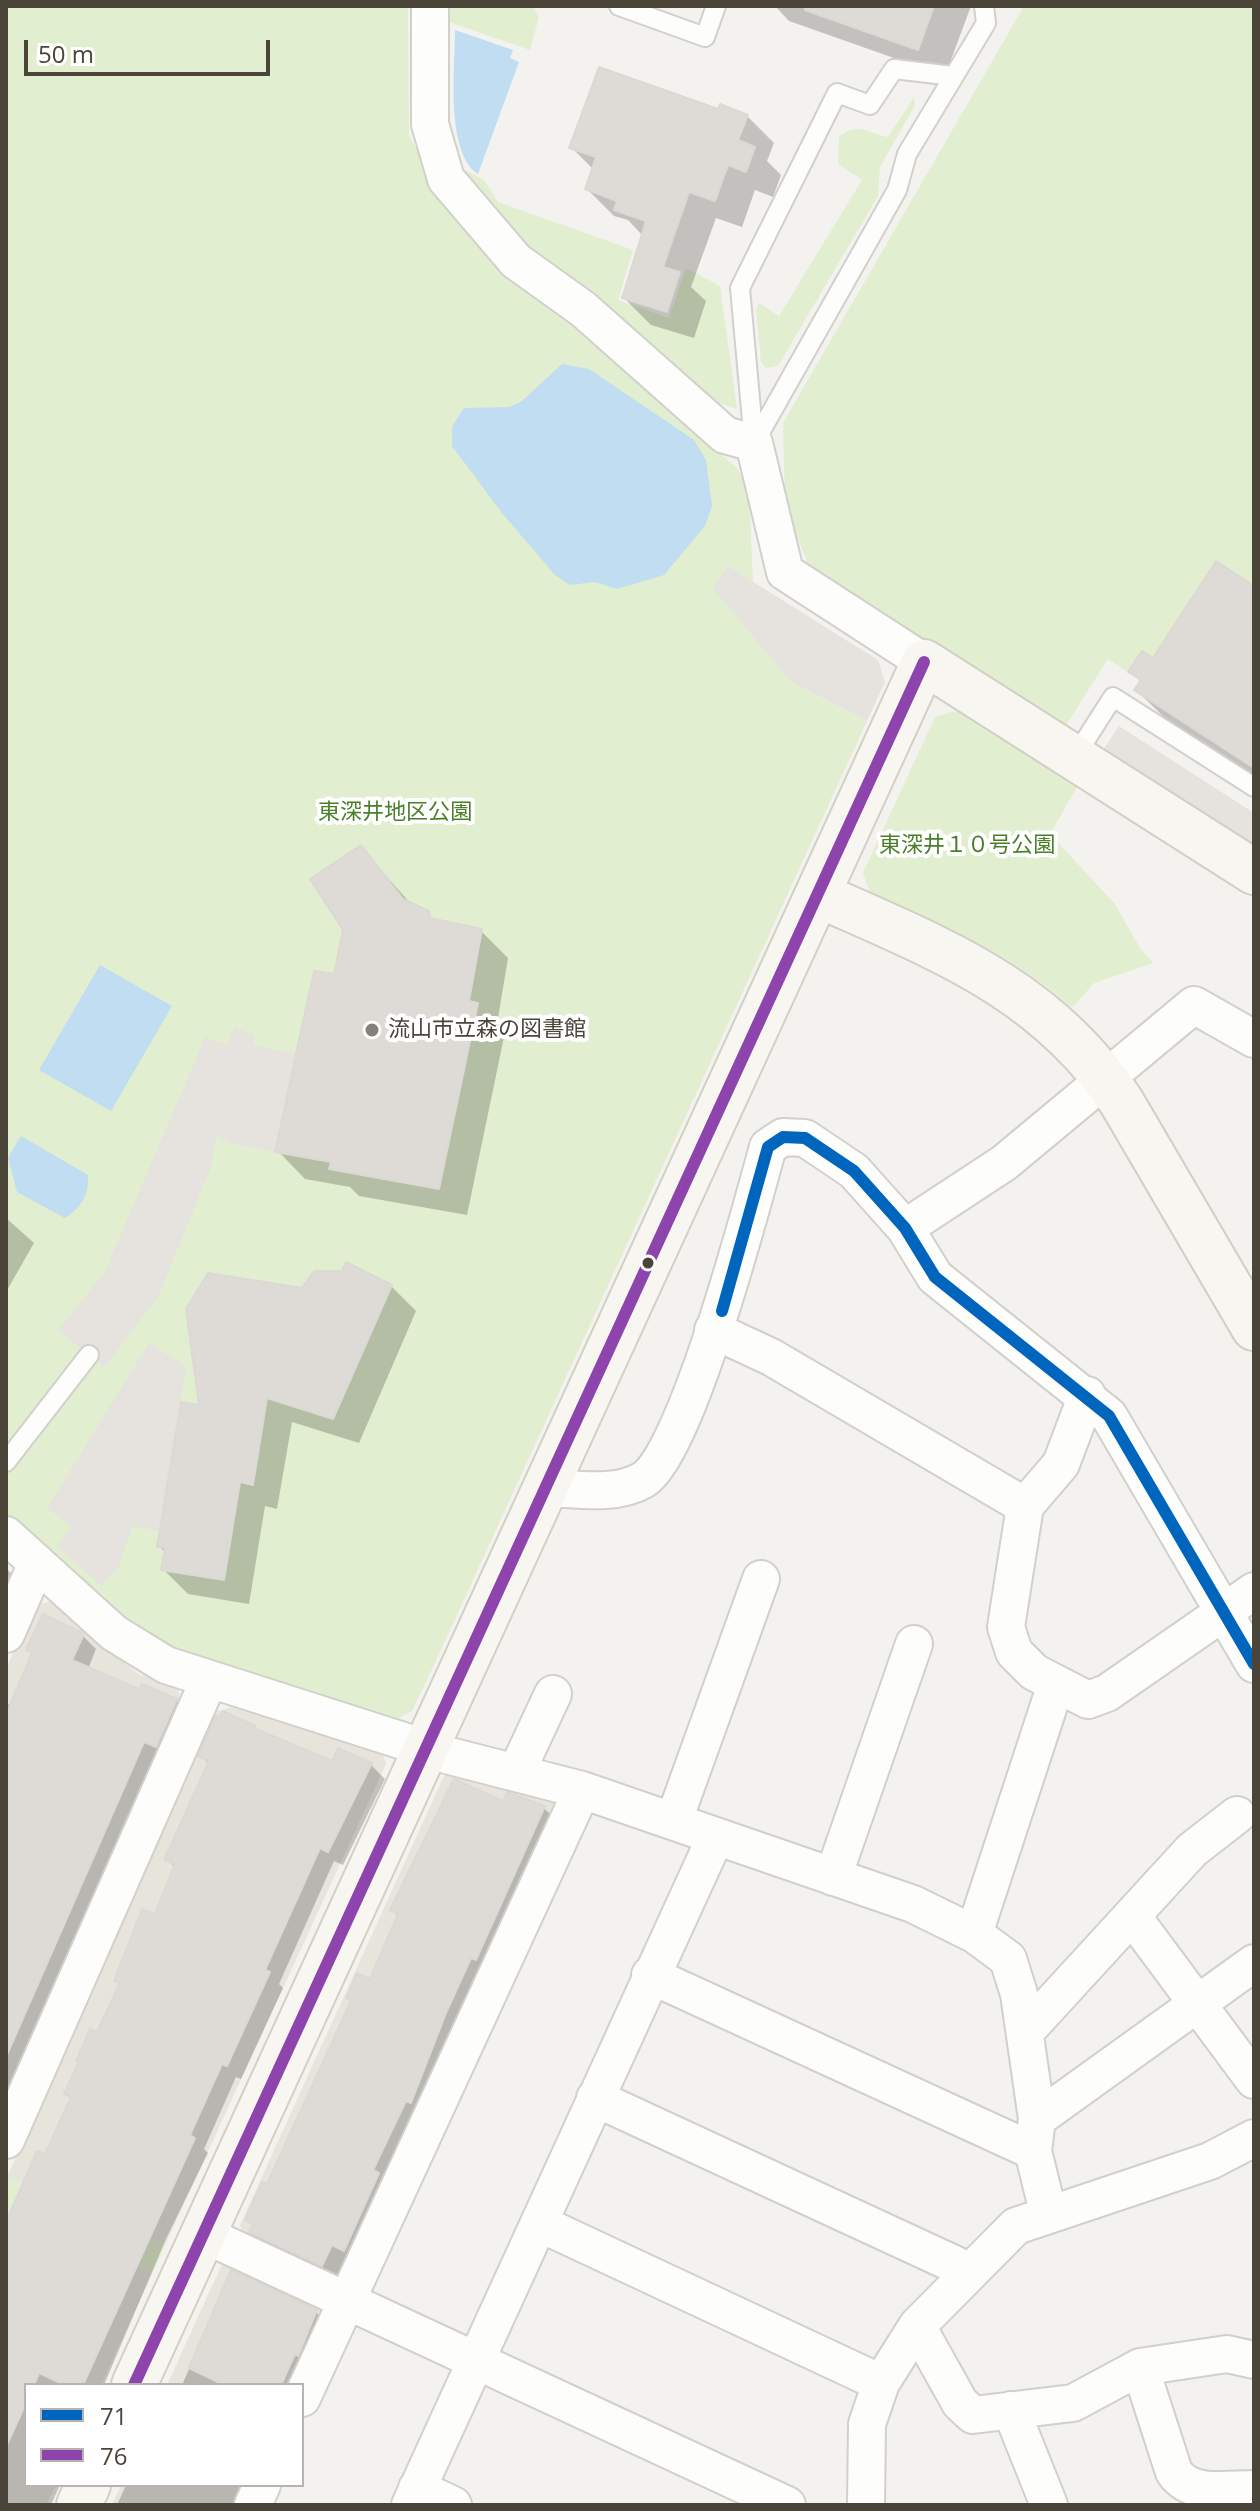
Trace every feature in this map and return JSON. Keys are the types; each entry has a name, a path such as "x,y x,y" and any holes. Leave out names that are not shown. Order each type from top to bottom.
{"street":[{"path":"430,6 430,124 446,179 516,261 583,309 725,435 754,443 785,572 1254,872"},
{"path":"135,2383 924,662"},
{"path":"819,895 940,950 1019,994 1057,1025 1105,1077 1254,1328"},
{"path":"905,1228 1004,1163 1194,1005 1254,1039"},
{"path":"547,1488 615,1489 644,1480 666,1456 724,1307 768,1147 783,1137 805,1138 854,1171 905,1228 935,1277 1087,1395 1109,1416 1254,1664"},
{"path":"713,1330 771,1357 1025,1506"},
{"path":"1087,1395 1061,1464 1025,1506 1006,1627 1014,1652 1034,1672 1088,1700 1107,1693 1221,1610 1254,1591"},
{"path":"6,1535 114,1633 166,1665 208,1682 582,1790 674,1820 913,1904 974,1934 1008,1959 1026,2031 1035,2135 1048,2212"},
{"path":"6,1634 37,1563"},
{"path":"674,1820 761,1579"},
{"path":"833,1877 914,1644"},
{"path":"6,2140 208,1682"},
{"path":"974,1934 1056,1684"},
{"path":"516,1773 553,1694"},
{"path":"304,2394 582,1790"},
{"path":"1026,2031 1192,1850 1237,1815"},
{"path":"453,2505 413,2497 716,1836"},
{"path":"1132,1916 1254,2080"},
{"path":"1035,2135 1197,2003 1254,1963"},
{"path":"650,1975 1035,2135"},
{"path":"595,2098 969,2271"},
{"path":"866,2505 867,2424 881,2383 917,2326 1016,2226 1048,2212 1210,2161 1254,2138"},
{"path":"539,2223 881,2383"},
{"path":"203,2234 787,2505"},
{"path":"917,2326 960,2403 973,2415 1073,2403 1140,2367 1227,2354 1254,2360"},
{"path":"1140,2367 1174,2472 1180,2481 1191,2488 1254,2489"},
{"path":"1011,2410 1049,2505"}],"lane":[{"path":"619,6 705,37 716,6"},
{"path":"754,443 897,190 907,154 986,23 984,6"},
{"path":"754,443 740,288 837,93 870,105 894,69 953,76"},
{"path":"1074,758 1113,697 1254,787"},
{"path":"6,1462 89,1355"}],"shaded area":[{"path":"728,566 878,660 885,682 867,721 791,682 713,588"},
{"path":"1119,726 1254,813 1254,853 1101,753"},
{"path":"234,1027 255,1035 253,1045 296,1054 275,1152 231,1143 216,1136 211,1167 158,1297 104,1367 58,1330 104,1274 205,1037 227,1045"},
{"path":"149,1343 186,1366 159,1531 133,1526 118,1568 101,1586 57,1546 71,1526 47,1508"},
{"path":"53,1601 138,1674 177,1687 183,1707 6,2106 6,1669 34,1605"},
{"path":"232,1707 382,1751 386,1764 165,2245 7,2177 212,1713"},
{"path":"457,1770 556,1796 563,1811 349,2274 336,2280 245,2238 240,2225 444,1776"},
{"path":"6,2208 153,2272 102,2383 24,2383 24,2487 55,2487 46,2505 6,2505"},
{"path":"233,2263 323,2305 328,2319 299,2383 168,2383 221,2266"},
{"path":"120,2487 251,2487 243,2505 112,2505"}],"green space":[{"name":"東深井地区公園","path":"6,6 408,6 409,135 436,185 463,226 510,279 570,324 737,468 749,489 753,582 728,567 791,682 867,721 433,1667 412,1711 391,1722 169,1651 127,1623 6,1513"},
{"path":"446,6 533,6 539,17 530,50 446,21"},
{"path":"1024,6 1254,6 1254,586 1215,561 1153,658 1141,652 1128,672 1108,659 1063,730 810,569 785,507 783,423"},
{"path":"914,97 915,105 880,167 878,196 778,366 766,368 761,362 756,310 759,303 779,316 862,180 838,164 839,137 857,129 888,137"},
{"path":"467,171 485,181 498,202 633,250 618,300 669,318 686,268 720,286 737,409 706,399 523,247 462,172"},
{"name":"東深井１０号公園","path":"960,710 1077,787 1050,834 1115,904 1140,948 1153,963 1094,983 1072,1008 1050,989 1002,957 951,930 871,895 863,873 935,717"},
{"path":"7,2177 165,2245 153,2272 6,2208"}],"water":[{"path":"455,30 513,50 510,58 519,62 478,174 460,147 456,128"},
{"path":"562,364 589,369 694,440 706,460 712,506 705,526 664,575 617,589 595,582 570,585 555,575 502,513 452,446 452,427 464,408 509,407 522,401"},
{"path":"100,965 172,1006 111,1111 39,1070"},
{"path":"21,1136 88,1175 83,1200 65,1218 17,1192 8,1158"}],"building":[{"path":"805,6 934,6 918,50 805,10"},
{"path":"599,67 718,109 720,104 748,115 738,140 755,147 746,172 728,165 715,201 689,192 663,267 680,272 667,312 622,298 646,221 614,210 617,201 585,189 596,157 569,148"},
{"path":"1216,561 1254,586 1254,768 1134,690 1141,680 1128,672 1142,651 1153,658"},
{"path":"361,845 403,899 429,911 430,918 482,929 469,1001 478,1003 439,1189 329,1169 331,1162 275,1152 314,971 334,974 343,930 310,879"},
{"path":"346,1262 392,1285 333,1419 267,1398 253,1485 240,1482 224,1580 161,1570 165,1548 157,1547 181,1402 199,1405 186,1309 208,1273 302,1288 314,1271 342,1271"},
{"path":"43,1614 84,1634 72,1660 139,1689 142,1684 177,1699 156,1747 144,1742 6,2057 6,1715 32,1653 26,1650"},
{"path":"223,1711 254,1728 332,1761 338,1748 372,1763 328,1852 320,1848 265,1970 270,1972 227,2066 222,2064 190,2135 195,2138 84,2383 61,2383 39,2373 35,2383 24,2383 24,2407 6,2447 6,2222 37,2151 45,2154 71,2097 64,2094 79,2062 76,2061 90,2029 97,2032 120,1983 114,1981 142,1909 155,1914 175,1864 164,1860 209,1761 198,1756 216,1716 220,1717"},
{"path":"454,1779 503,1801 507,1792 545,1806 476,1960 471,1958 446,2013 411,2103 406,2101 373,2170 379,2173 344,2251 332,2245 322,2266 249,2232 253,2224 245,2220 262,2182 267,2184 351,2001 346,1998 357,1973 370,1979 398,1914 390,1910"},
{"path":"231,2270 317,2310 298,2356 295,2354 282,2383 220,2383 189,2368"}],"transit line":[{"name":"76","path":"135,2383 924,662"},
{"name":"71","path":"722,1311 768,1147 783,1137 805,1138 854,1171 905,1228 935,1277 1109,1416 1254,1664"}],"place":[{"name":"流山市立森の図書館","path":"372,1030"}]}
